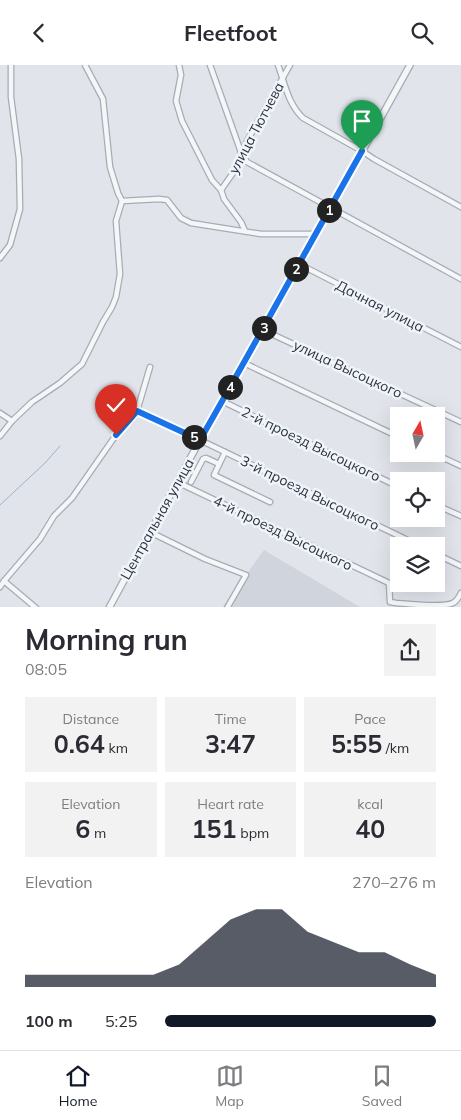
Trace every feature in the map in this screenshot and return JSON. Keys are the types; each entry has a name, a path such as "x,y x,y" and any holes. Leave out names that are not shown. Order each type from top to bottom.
{"street":[{"path":"0,258 10,245 20,209 19,159 11,97 12,65"},
{"path":"0,436 12,421 32,402 60,383 82,364 112,307 120,274 116,221 122,201 110,167 103,99 85,65"},
{"path":"179,65 180,75 176,101 182,121 212,180 221,190 224,199 241,222 245,231"},
{"path":"210,65 242,155 247,162 461,279"},
{"path":"278,65 290,101 303,118 461,207"},
{"name":"улица Тютчева","path":"221,190 240,163 247,141 290,65"},
{"name":"Центральная улица","path":"109,607 200,440 410,65"},
{"path":"122,201 166,200 181,218 191,223 261,233 315,234"},
{"name":"Дачная улица","path":"299,264 461,347"},
{"name":"улица Высоцкого","path":"263,330 461,422"},
{"path":"244,363 390,433"},
{"path":"0,587 40,539 54,516 72,499 116,435 137,411 150,367"},
{"name":"2-й проезд Высоцкого","path":"222,401 390,483"},
{"name":"3-й проезд Высоцкого","path":"137,411 401,537"},
{"path":"0,413 12,421"},
{"path":"224,452 214,475 270,502"},
{"path":"191,482 203,459 206,458 219,464"},
{"path":"445,459 461,466"},
{"name":"4-й проезд Высоцкого","path":"177,482 389,583 390,602 436,607 448,605 456,601 461,593"},
{"path":"445,509 461,516"},
{"path":"150,532 205,559 246,575 227,607"},
{"path":"445,558 461,566"},
{"path":"4,581 36,607"}],"shaded area":[{"path":"264,550 360,607 223,607"}],"waterway":[{"path":"0,505 45,463 60,446"}],"route":[{"path":"116,435 137,411 200,440 362,151"}]}
